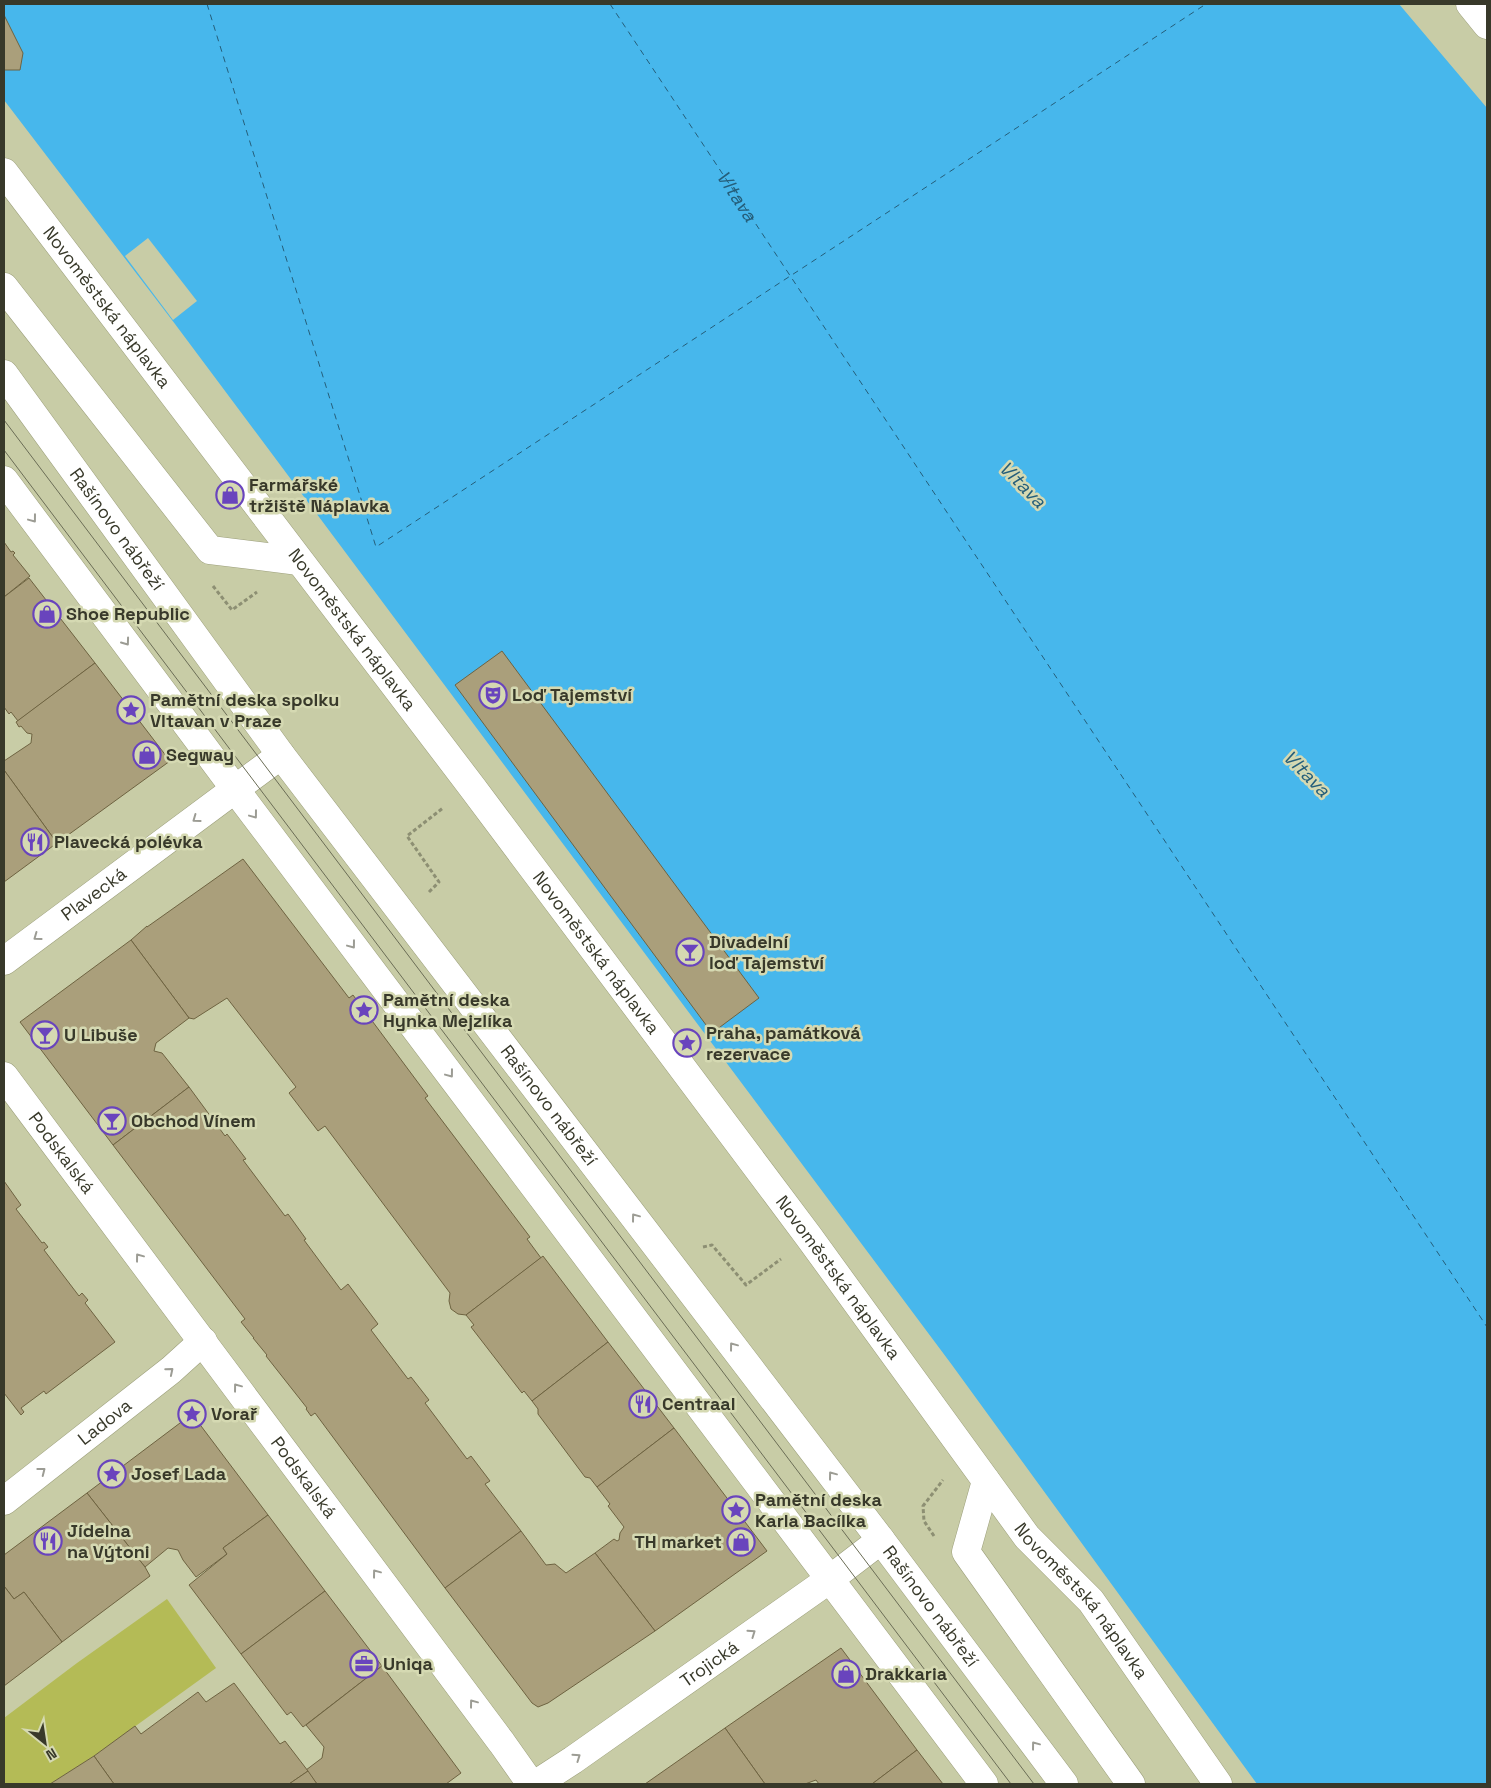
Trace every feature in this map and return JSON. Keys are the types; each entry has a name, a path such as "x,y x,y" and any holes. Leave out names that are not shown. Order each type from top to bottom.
{"street":[{"path":"1470,4 1487,25"},
{"name":"Novoměstská náplavka","path":"4,172 472,787 810,1238 1027,1537 1091,1600 1218,1784"},
{"path":"4,287 210,550 300,561"},
{"name":"Rašínovo nábřeží","path":"4,374 281,755 881,1540 1064,1784"},
{"path":"4,480 984,1784"},
{"name":"Plavecká","path":"4,962 281,755"},
{"name":"Podskalská","path":"4,1076 502,1742 531,1784"},
{"name":"Ladova","path":"4,1501 172,1370 203,1341"},
{"path":"986,1481 966,1552 1131,1784"},
{"name":"Trojická","path":"536,1784 830,1579 881,1540"}],"path":[{"path":"210,582 232,610"},
{"path":"426,894 439,882 406,836 472,787"},
{"path":"697,1248 712,1245 746,1285 810,1238"},
{"path":"924,1521 923,1506 965,1452"}],"green space":[{"path":"167,1599 216,1668 94,1756 50,1784 4,1784 4,1718"}],"water":[{"name":"Vltava","path":"4,4 1399,4 1487,108 1487,1784 1257,1784 952,1365 175,324 4,100"}],"pier":[{"path":"148,238 197,301 173,320 125,256"}],"building":[{"path":"4,15 23,53 20,70 4,70"},
{"path":"4,542 11,552 15,553 13,555 30,576 4,597"},
{"path":"29,578 95,663 18,721 4,707 4,597"},
{"path":"502,651 759,998 712,1033 455,685"},
{"path":"95,663 170,761 57,843 4,770 4,761 31,743 32,734 27,733 21,726 19,727 16,722"},
{"path":"4,770 57,843 4,882"},
{"path":"243,859 349,998 353,995 428,1096 425,1098 530,1237 527,1239 541,1258 466,1315 458,1314 451,1309 450,1293 325,1126 318,1131 289,1093 296,1087 227,998 194,1019 189,1018 131,940 147,926"},
{"path":"131,940 189,1018 156,1043 154,1051 162,1053 189,1087 113,1145 20,1022"},
{"path":"189,1087 225,1136 227,1134 246,1159 243,1160 285,1216 288,1214 306,1239 304,1240 341,1290 348,1284 378,1324 371,1330 408,1379 411,1377 429,1400 425,1403 467,1459 471,1456 490,1481 485,1484 521,1531 445,1588 315,1413 311,1416 307,1408 266,1356 241,1322 245,1319 113,1145"},
{"path":"4,1181 21,1205 16,1209 42,1243 44,1242 48,1247 44,1250 79,1296 82,1293 88,1300 85,1303 115,1342 46,1394 44,1391 21,1408 24,1412 21,1415 4,1393"},
{"path":"543,1256 608,1342 532,1401 524,1391 522,1393 471,1327 474,1325 466,1315"},
{"path":"608,1342 674,1428 597,1487 590,1478 585,1477 538,1414 538,1409 532,1401"},
{"path":"192,1414 268,1515 223,1548 227,1554 196,1577 178,1550 168,1548 145,1567 87,1493"},
{"path":"674,1428 767,1551 655,1631 595,1553 614,1539 619,1540 620,1533 624,1527 608,1506 610,1504 597,1487"},
{"path":"87,1493 150,1576 62,1642 24,1592 14,1599 4,1586 4,1555"},
{"path":"268,1515 325,1591 241,1654 189,1585 227,1554 223,1548"},
{"path":"521,1531 546,1565 555,1564 566,1573 595,1553 655,1631 548,1703 538,1707 532,1703 445,1588"},
{"path":"4,1586 14,1599 24,1592 62,1642 4,1686"},
{"path":"325,1591 382,1666 303,1727 291,1712 287,1715 241,1654"},
{"path":"841,1648 917,1750 872,1784 819,1784 816,1780 805,1784 765,1784 725,1728"},
{"path":"382,1666 461,1773 446,1784 317,1784 306,1770 322,1758 324,1747 306,1725"},
{"path":"234,1683 280,1744 285,1741 308,1771 289,1784 114,1784 94,1756 135,1726 141,1734 198,1692 206,1702"},
{"path":"725,1728 765,1784 645,1784"},
{"path":"917,1750 943,1784 872,1784"},
{"path":"94,1756 114,1784 50,1784"},
{"path":"308,1771 317,1784 289,1784"}],"ferry route":[{"path":"207,4 376,547 1206,4"},
{"path":"610,4 1487,1327"}],"tram line":[{"path":"4,420 1034,1784"},
{"path":"4,450 1011,1784"}],"place":[{"name":"Farmářské tržiště Náplavka","path":"230,495"},
{"name":"Shoe Republic","path":"47,614"},
{"name":"Loď Tajemství","path":"493,695"},
{"name":"Pamětní deska spolku Vltavan v Praze","path":"131,710"},
{"name":"Segway","path":"147,755"},
{"name":"Plavecká polévka","path":"35,842"},
{"name":"Divadelní loď Tajemství","path":"690,952"},
{"name":"Pamětní deska Hynka Mejzlíka","path":"364,1010"},
{"name":"U Libuše","path":"45,1035"},
{"name":"Praha, památková rezervace","path":"687,1043"},
{"name":"Obchod Vínem","path":"112,1121"},
{"name":"Centraal","path":"643,1404"},
{"name":"Vorař","path":"192,1414"},
{"name":"Josef Lada","path":"112,1474"},
{"name":"Pamětní deska Karla Bacílka","path":"736,1510"},
{"name":"Jídelna na Výtoni","path":"48,1541"},
{"name":"TH market","path":"741,1542"},
{"name":"Uniqa","path":"364,1664"},
{"name":"Drakkaria","path":"846,1674"}]}
